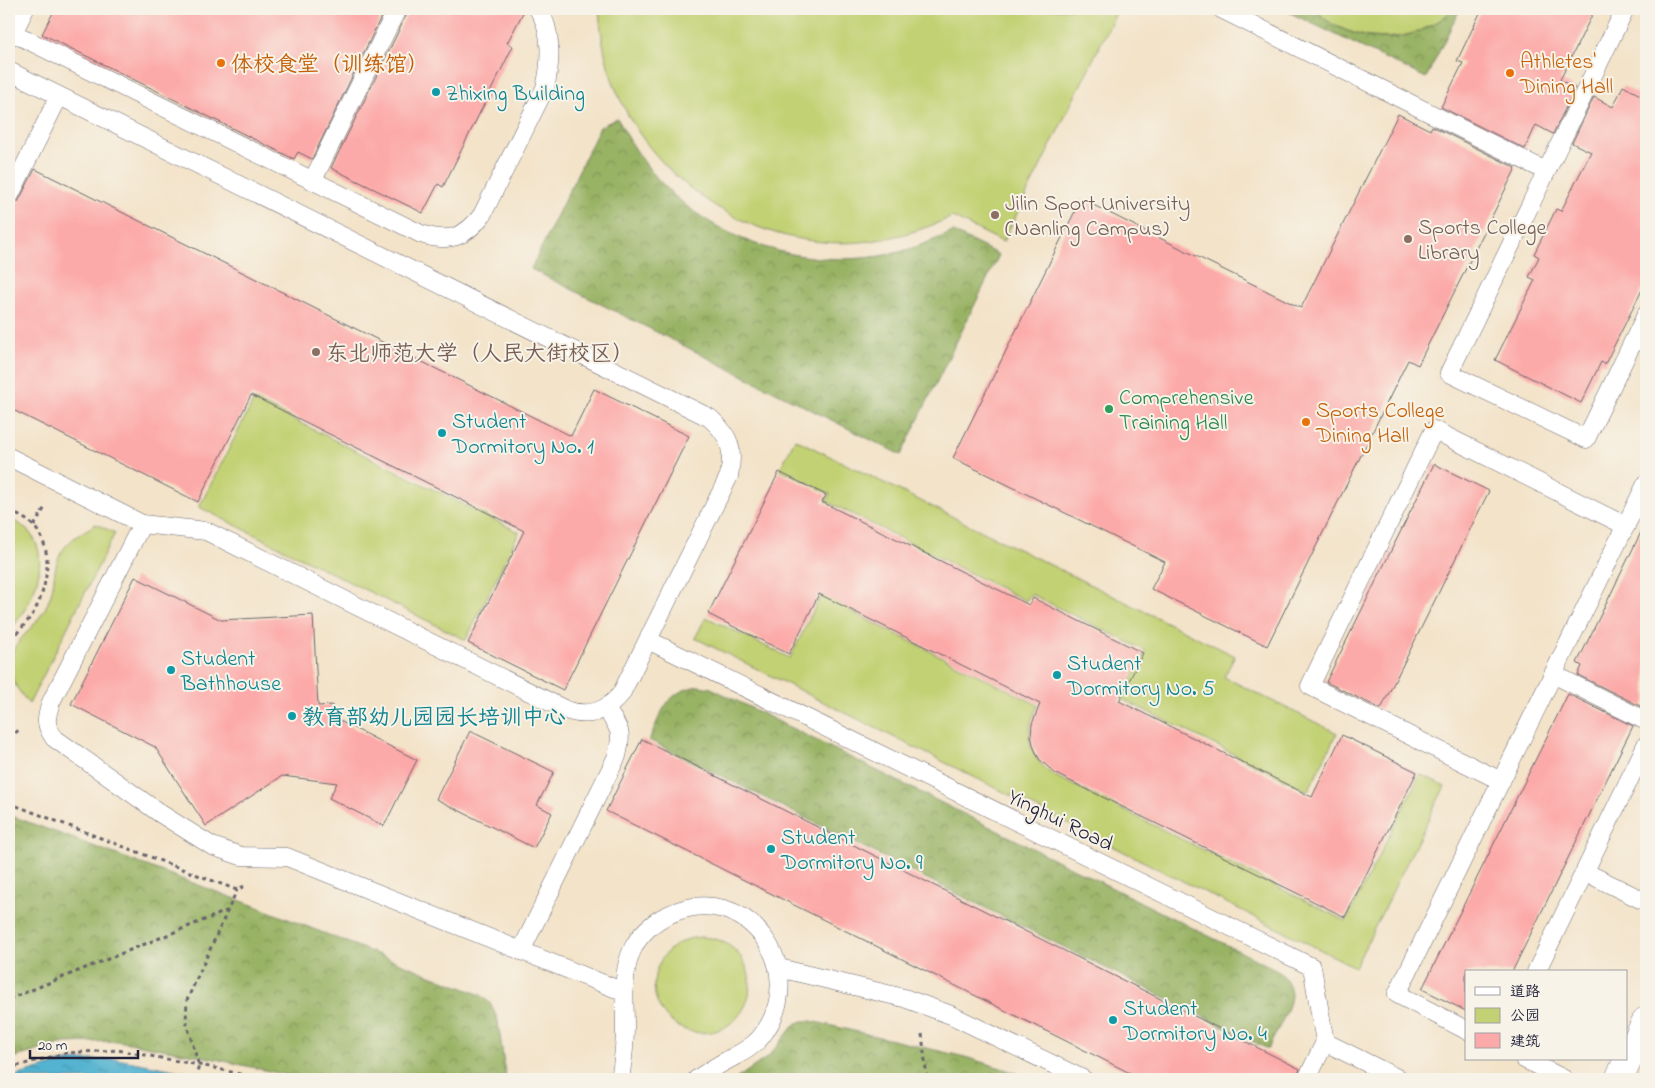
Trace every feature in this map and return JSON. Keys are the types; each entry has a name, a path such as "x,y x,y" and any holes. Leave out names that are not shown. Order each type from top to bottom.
{"street":[{"path":"1628,1060 1646,1021"},
{"path":"1619,1079 1628,1060"}],"lane":[{"path":"25,9 13,33 426,236 445,239 457,237 467,232 482,215 545,88 549,72 548,37 544,19 538,9"},
{"path":"313,180 397,9"},
{"path":"1221,9 1546,171"},
{"path":"1625,9 1449,372 1586,439 1646,315"},
{"path":"9,71 710,418 722,429 729,443 732,460 729,476 621,694 606,709 586,714 566,710 206,531 142,524 9,457"},
{"path":"9,197 59,96"},
{"path":"1501,781 1310,686 1434,430 1626,526"},
{"path":"1465,1029 1397,994 1646,484"},
{"path":"142,524 51,702 47,715 47,727 54,738 161,814 212,846 241,856 286,857 624,992"},
{"name":"Yinghui Road","path":"648,640 1312,968 1325,1042"},
{"path":"1553,674 1646,720"},
{"path":"521,951 617,756 621,739 619,729 606,709"},
{"path":"1537,970 1646,745"},
{"path":"1585,872 1646,902"},
{"path":"620,1079 625,1028 624,982 627,964 634,946 646,931 660,919 677,910 714,907 732,912 749,922 763,935 773,950 779,968 780,988 778,1006 770,1023 759,1039 745,1051 697,1079"},
{"path":"779,968 919,1003 951,1015 1083,1079"},
{"path":"1307,1079 1325,1042 1399,1079"},
{"path":"1526,1060 1564,1079"}],"path":[{"path":"9,512 23,517 34,526 42,537 46,549 47,566 42,590 33,612 25,625 9,641"},
{"path":"9,693 9,731"},
{"path":"9,803 237,890"},
{"path":"195,1079 199,1066 186,1021 187,1000 237,890 286,857"},
{"path":"9,999 229,910"},
{"path":"919,1003 926,1079"},
{"path":"9,1068 66,1052 118,1050 261,1079"}],"green space":[{"path":"599,9 1118,9 1003,242 952,217 919,230 885,239 861,242 824,242 788,236 752,225 719,208 689,187 662,162 639,133 616,90 606,56"},
{"path":"1282,9 1313,9 1332,24 1348,31 1364,36 1395,38 1426,29 1454,9 1460,9 1426,78"},
{"path":"1313,9 1454,9 1440,20 1411,34 1379,38 1347,31 1329,22"},
{"path":"617,118 646,164 679,200 705,219 732,234 761,246 791,254 822,258 854,259 903,251 953,232 999,255 901,455 531,269 600,127"},
{"path":"254,400 519,532 466,640 199,507"},
{"path":"795,439 1235,656 1224,677 1337,733 1308,791 1122,699 1146,651 1031,594 1026,601 826,501 830,494 780,469"},
{"path":"9,519 25,528 35,541 39,555 39,571 28,603 9,631"},
{"path":"96,524 115,533 29,704 18,690 11,675 11,656 18,643 37,621 46,606 52,590 57,562 64,548 81,533"},
{"path":"827,583 856,598 850,611 1038,705 1031,726 1031,745 1039,761 1055,776 1346,921 1420,774 1445,786 1355,967 695,638 706,617 790,658"},
{"path":"699,686 711,688 1279,971 1289,985 1291,995 1285,1014 1268,1049 649,740 662,712 672,698 688,689"},
{"path":"9,815 255,906 481,995 491,1004 498,1021 506,1079 304,1079 211,1058 118,1041 64,1043 9,1059"},
{"path":"702,937 720,940 736,951 747,967 750,985 747,1003 736,1019 720,1030 702,1033 684,1030 668,1019 657,1003 654,985 657,967 668,951 684,940"},
{"path":"811,1021 965,1057 1031,1079 736,1079 769,1056 795,1024"}],"water":[{"path":"117,1059 222,1079 9,1079 67,1061"}],"building":[{"name":"体校食堂（训练馆）","path":"55,9 385,9 312,159 298,152 294,159 42,34"},
{"name":"Zhixing Building","path":"408,9 525,9 507,43 513,46 443,187 438,184 423,213 331,168"},
{"name":"Athletes' Dining Hall","path":"1482,9 1595,9 1560,80 1575,88 1553,134 1536,125 1525,149 1441,107 1463,63 1457,61"},
{"path":"1623,86 1646,98 1646,282 1605,364 1601,362 1581,403 1495,360 1535,280 1529,277 1539,257 1534,254 1556,209 1561,211 1591,152 1572,143 1594,97 1613,107"},
{"path":"1398,114 1430,130 1432,126 1516,168 1418,365 1408,360 1267,646 1151,589 1165,562 953,458 1081,199 1301,308"},
{"name":"Student Dormitory No. 1","path":"35,169 571,436 594,389 689,436 563,690 468,643 524,531 251,395 198,502 9,408 9,207 14,206 18,202"},
{"path":"1434,464 1489,491 1381,709 1326,682"},
{"name":"Student Dormitory No. 5","path":"779,472 826,495 822,502 1029,605 1033,598 1143,653 1119,701 1312,797 1342,735 1417,772 1345,917 1056,774 1039,759 1031,736 1032,724 1040,704 819,594 789,654 708,614"},
{"path":"1646,522 1646,699 1642,707 1578,675 1582,666 1577,663"},
{"path":"135,577 221,620 313,615 318,706 332,705 332,717 417,760 384,826 329,798 337,783 282,776 206,826 155,747 71,704"},
{"path":"1568,694 1633,726 1513,970 1465,970 1465,1010 1422,989"},
{"path":"470,731 554,772 537,805 552,813 534,848 436,799"},
{"path":"642,739 1300,1069 1296,1079 1142,1079 606,811"}],"place":[{"name":"体校食堂（训练馆）","path":"221,63"},
{"name":"Athletes' Dining Hall","path":"1510,73"},
{"name":"Zhixing Building","path":"436,92"},
{"name":"Jilin Sport University (Nanling Campus)","path":"995,215"},
{"name":"Sports College Library","path":"1408,239"},
{"name":"东北师范大学（人民大街校区）","path":"316,352"},
{"name":"Comprehensive Training Hall","path":"1109,409"},
{"name":"Sports College Dining Hall","path":"1306,422"},
{"name":"Student Dormitory No. 1","path":"442,433"},
{"name":"Student Bathhouse","path":"171,670"},
{"name":"Student Dormitory No. 5","path":"1057,675"},
{"name":"教育部幼儿园园长培训中心","path":"292,716"},
{"name":"Student Dormitory No. 9","path":"771,849"},
{"name":"Student Dormitory No. 4","path":"1113,1020"}]}
